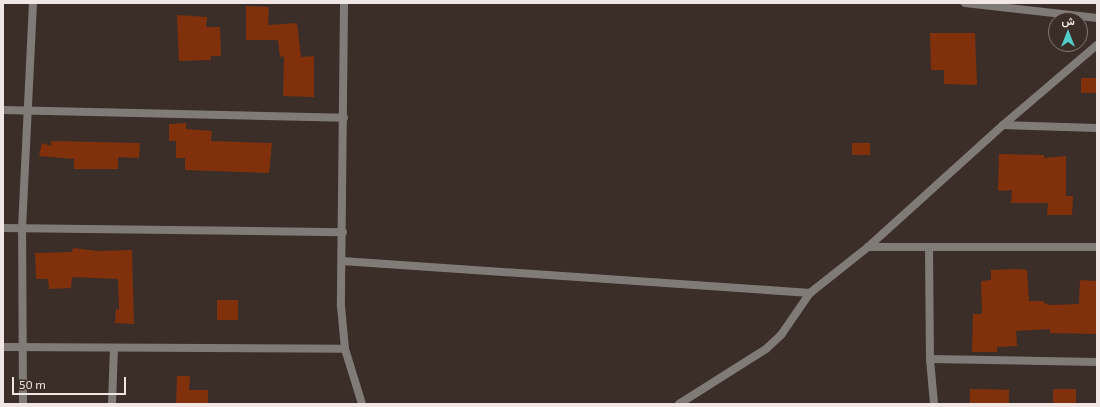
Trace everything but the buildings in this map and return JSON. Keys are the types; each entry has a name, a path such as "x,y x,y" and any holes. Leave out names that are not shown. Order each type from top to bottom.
{"street":[{"path":"23,404 22,228 33,3"},
{"path":"344,3 343,232 341,306 345,349 362,404"},
{"path":"964,3 1097,18"},
{"path":"679,404 766,349 780,335 810,293 868,247 1002,125 1097,45"},
{"path":"3,110 344,118"},
{"path":"1002,125 1097,128"},
{"path":"3,228 343,232"},
{"path":"868,247 1097,247"},
{"path":"929,247 930,360 934,404"},
{"path":"342,261 810,293"},
{"path":"3,347 345,349"},
{"path":"112,404 114,348"},
{"path":"930,360 1097,362"}]}
